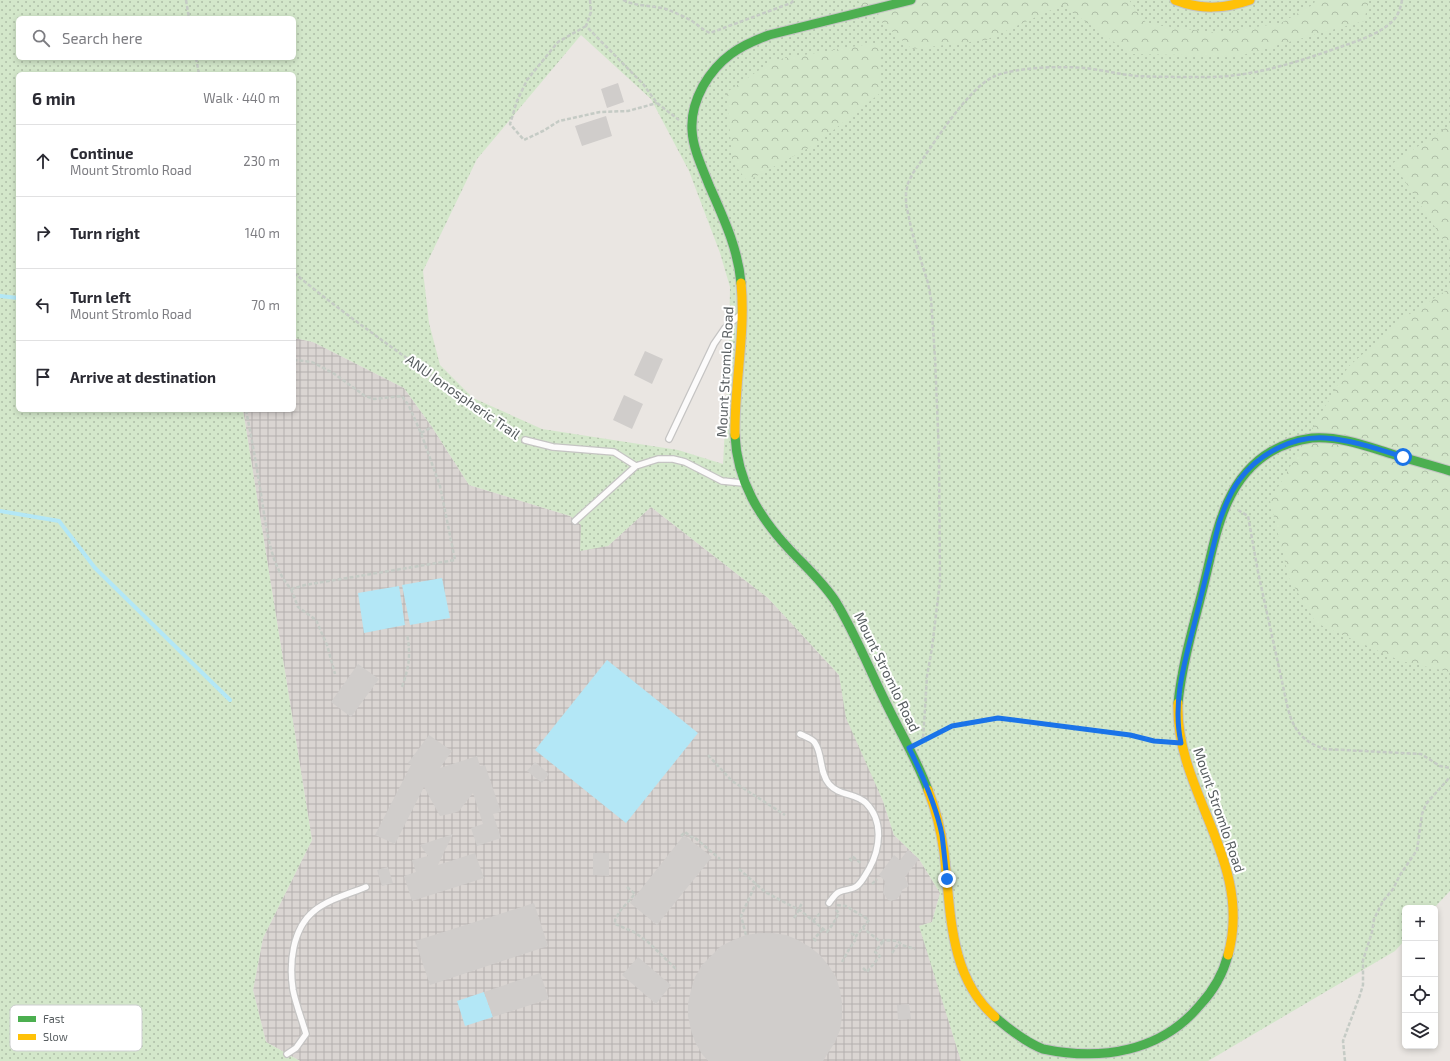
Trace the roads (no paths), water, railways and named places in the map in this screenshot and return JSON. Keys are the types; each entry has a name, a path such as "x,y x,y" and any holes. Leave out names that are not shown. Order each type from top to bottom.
{"street":[{"name":"Mount Stromlo Road","path":"911,0 876,10 772,34 741,46 716,66 706,80 695,104 692,130 695,152 731,238 742,281 743,312 735,416 735,442 740,468 748,493 761,516 777,536 824,585 843,614 881,694 909,748 926,784 937,817 943,847 956,956 966,979 978,999 989,1013 1007,1029 1043,1050 1058,1054 1090,1058 1119,1056 1163,1040 1184,1024 1199,1008 1218,982 1227,961 1234,933 1232,899 1226,866 1213,827 1185,759 1177,727 1181,675 1219,523 1226,502 1239,479 1255,463 1270,452 1299,440 1325,438 1354,442 1450,471"},
{"path":"1175,0 1202,8 1216,8 1241,4 1250,0"}],"lane":[{"path":"670,439 714,344 724,328 743,312"},
{"name":"ANU Ionospheric Trail","path":"525,440 553,447 614,452 636,466"},
{"path":"575,521 636,466 658,459 673,459 685,462 722,481 745,483"},
{"path":"800,734 815,742 823,772 829,785 835,790 865,802 871,808 878,825 878,846 865,878 856,887 839,892 829,903"},
{"path":"288,1054 296,1048 306,1034 293,991 292,970 294,948 298,933 303,923 313,912 326,903 366,887"}],"water":[{"path":"442,578 450,618 410,625 402,585"},
{"path":"399,586 405,625 364,633 358,593"},
{"path":"607,660 698,733 626,823 535,750"},
{"path":"484,992 493,1017 465,1026 457,1001"}],"waterway":[{"path":"0,296 16,298"},
{"path":"0,511 59,521 95,568 230,700"}]}
